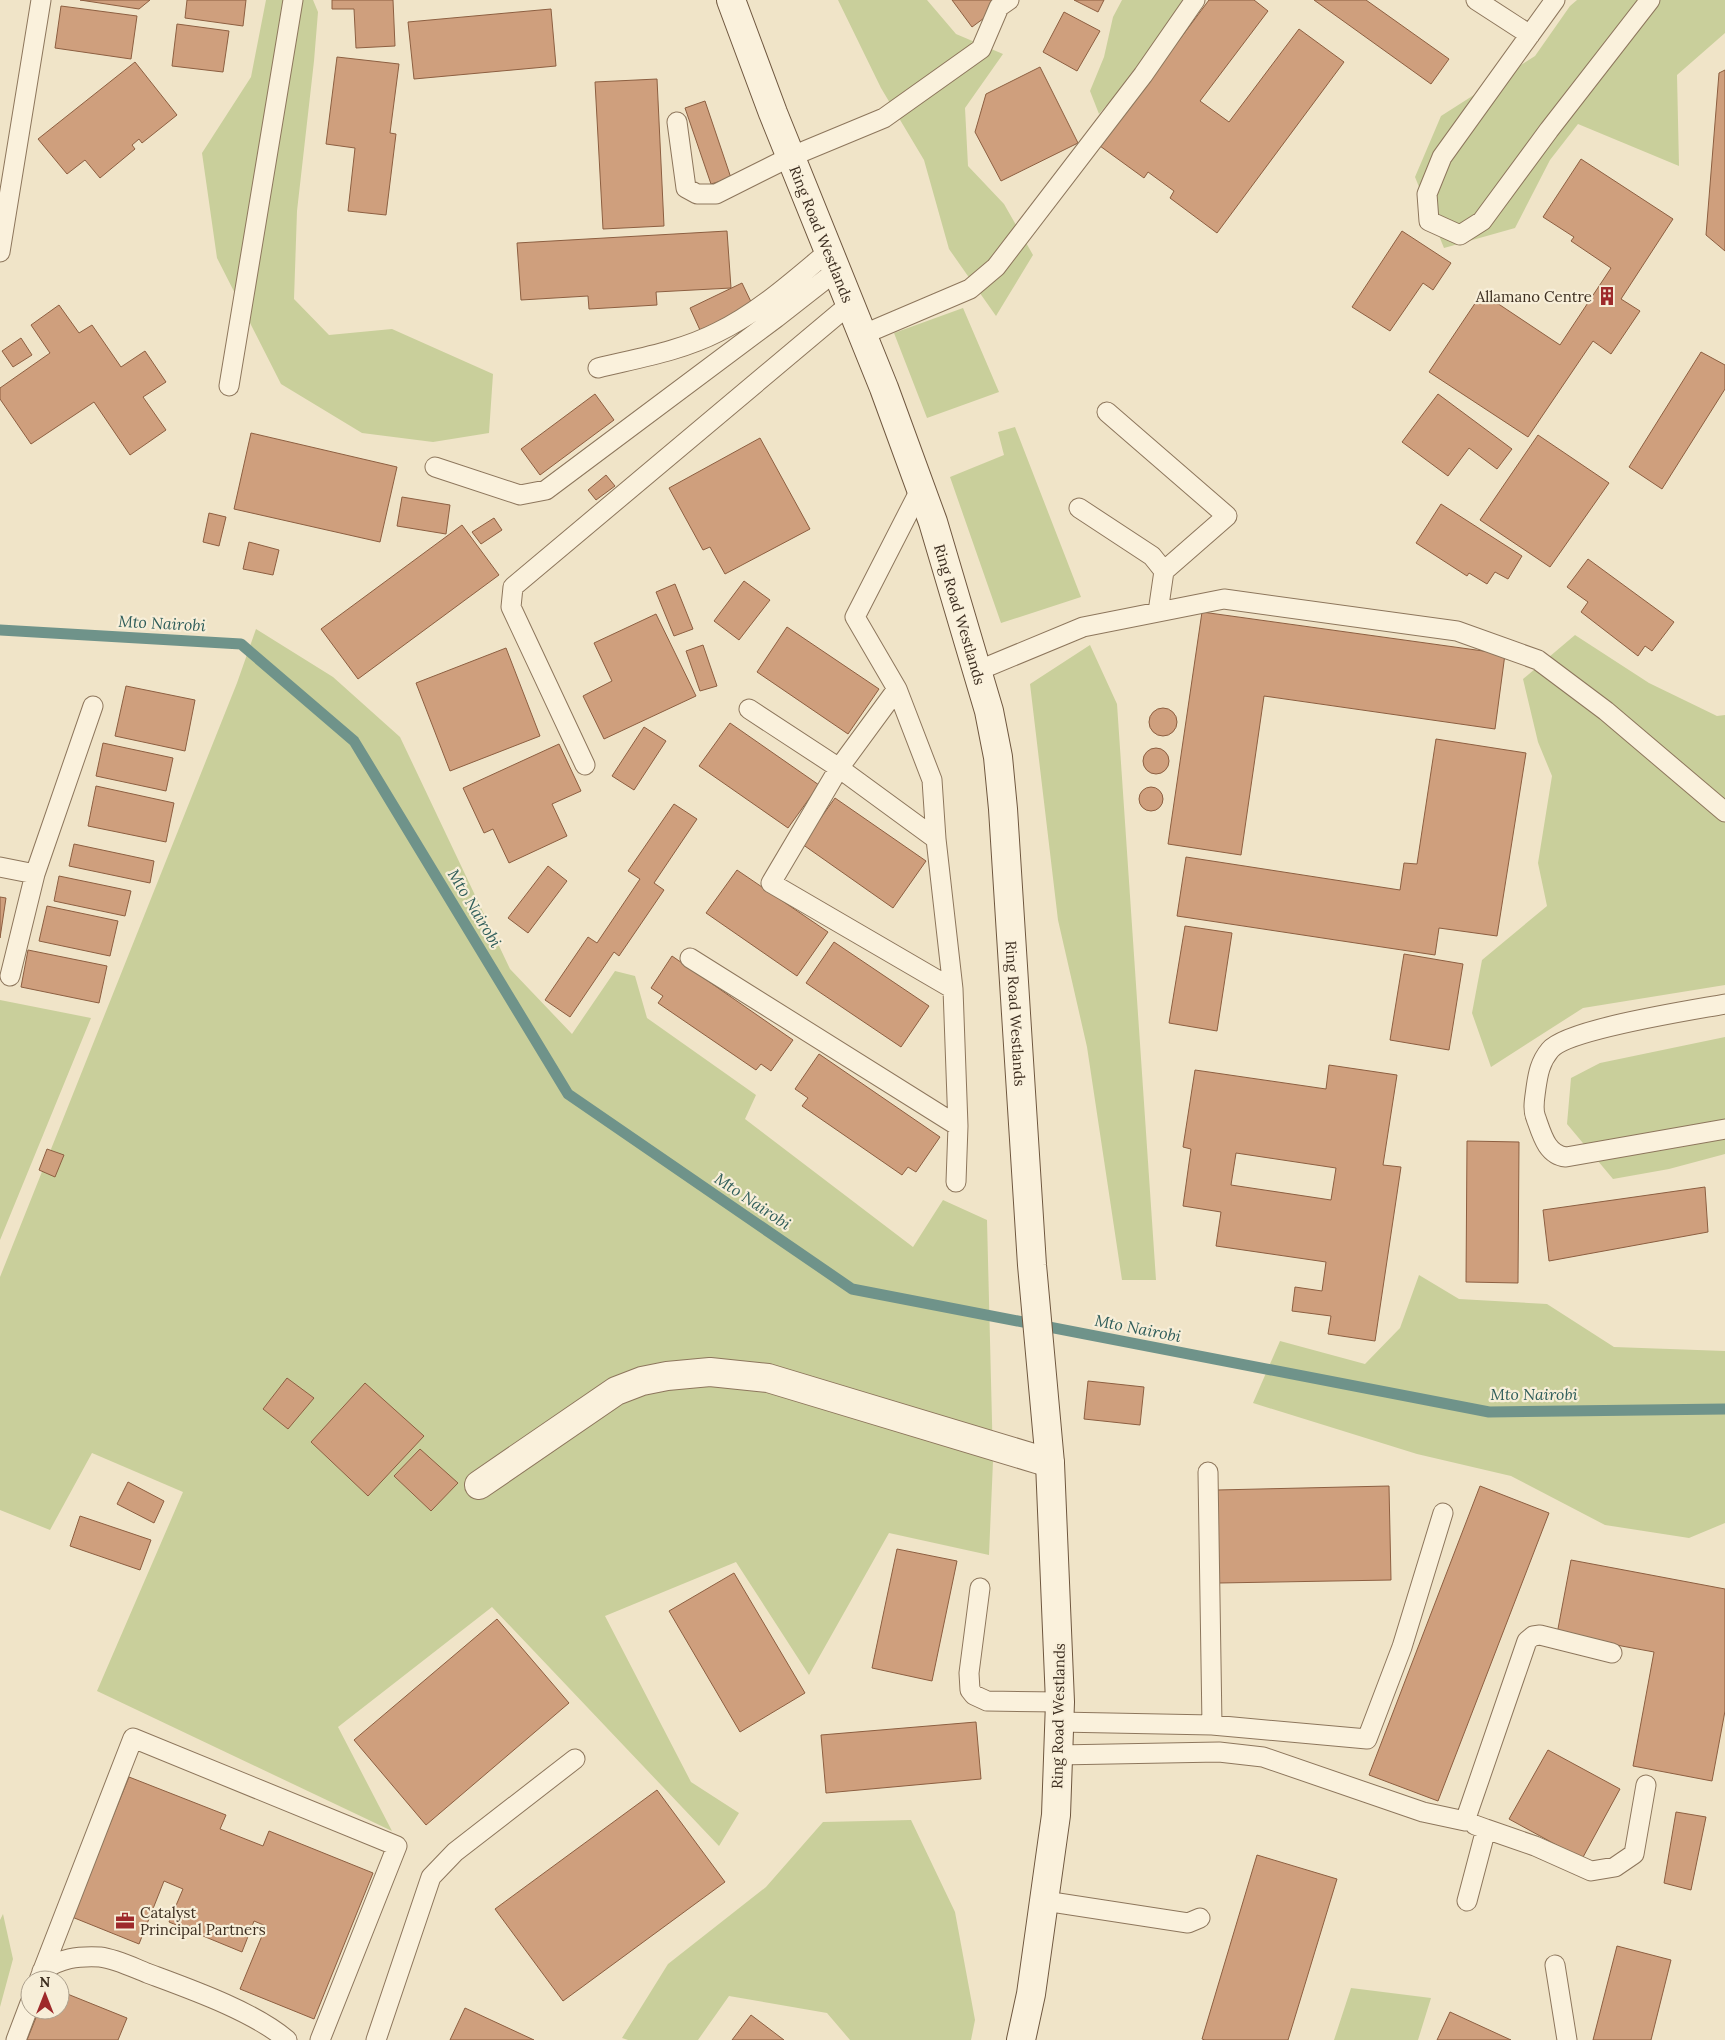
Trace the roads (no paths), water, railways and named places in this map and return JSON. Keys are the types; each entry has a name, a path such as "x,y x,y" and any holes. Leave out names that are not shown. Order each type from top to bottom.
{"main road":[{"name":"Ring Road Westlands","path":"731,0 790,157 884,388 921,488 989,711 998,757 1032,1265 1050,1463 1060,1712 1056,1816 1031,1994 1021,2040"},
{"path":"479,1484 616,1391 659,1377 710,1372 768,1378 1050,1463"}],"lane":[{"path":"0,252 41,0"},
{"path":"229,386 293,0"},
{"path":"677,122 684,184 690,191 696,194 716,194 790,157 884,118 980,49 999,7 1009,0"},
{"path":"862,335 970,289 996,267 1143,75 1195,0"},
{"path":"1476,0 1530,35"},
{"path":"1555,0 1442,157 1427,194 1430,221 1460,235 1482,221 1548,130 1650,0"},
{"path":"598,368 680,348 719,332 833,261"},
{"path":"435,467 520,495 546,490 776,318 833,261"},
{"path":"585,765 511,607 513,587 850,304"},
{"path":"1107,412 1227,516 1164,571 1158,612"},
{"path":"921,488 855,617 897,689 932,780 936,840 953,989 958,1126 956,1182"},
{"path":"1079,508 1152,556 1164,571"},
{"path":"977,671 1083,627 1224,599 1457,630 1538,660 1606,711 1725,812"},
{"path":"897,689 840,768 772,883 953,989"},
{"path":"10,976 35,874 93,706"},
{"path":"749,709 840,768 936,840"},
{"path":"0,867 35,874"},
{"path":"690,958 958,1126"},
{"path":"1725,1004 1586,1032 1551,1048 1540,1065 1534,1114 1552,1152 1557,1156 1566,1157 1725,1130"},
{"path":"1208,1472 1212,1725"},
{"path":"980,1588 968,1674 970,1690 974,1695 987,1701 1060,1712 1367,1738 1402,1647 1443,1513"},
{"path":"1465,1821 1527,1641 1533,1636 1540,1635 1612,1653"},
{"path":"43,1970 133,1738 397,1846 320,2040"},
{"path":"1058,1755 1219,1752 1263,1757 1423,1812 1465,1821 1535,1846 1591,1870 1615,1867 1634,1854 1646,1785"},
{"path":"376,2040 431,1877 455,1852 575,1758"},
{"path":"1467,1900 1486,1829"},
{"path":"1045,1900 1188,1923 1200,1918"},
{"path":"48,1970 59,1961 69,1958 102,1958 174,1983 249,2015 269,2026 288,2040"},
{"path":"1555,1965 1567,2040"},
{"path":"16,2040 24,2020"}],"waterway":[{"name":"Mto Nairobi","path":"0,630 241,644 354,741 568,1094 852,1289 1489,1412 1725,1409"}],"place":[{"name":"Allamano Centre","path":"1607,296"},
{"name":"Catalyst Principal Partners","path":"125,1921"}]}
